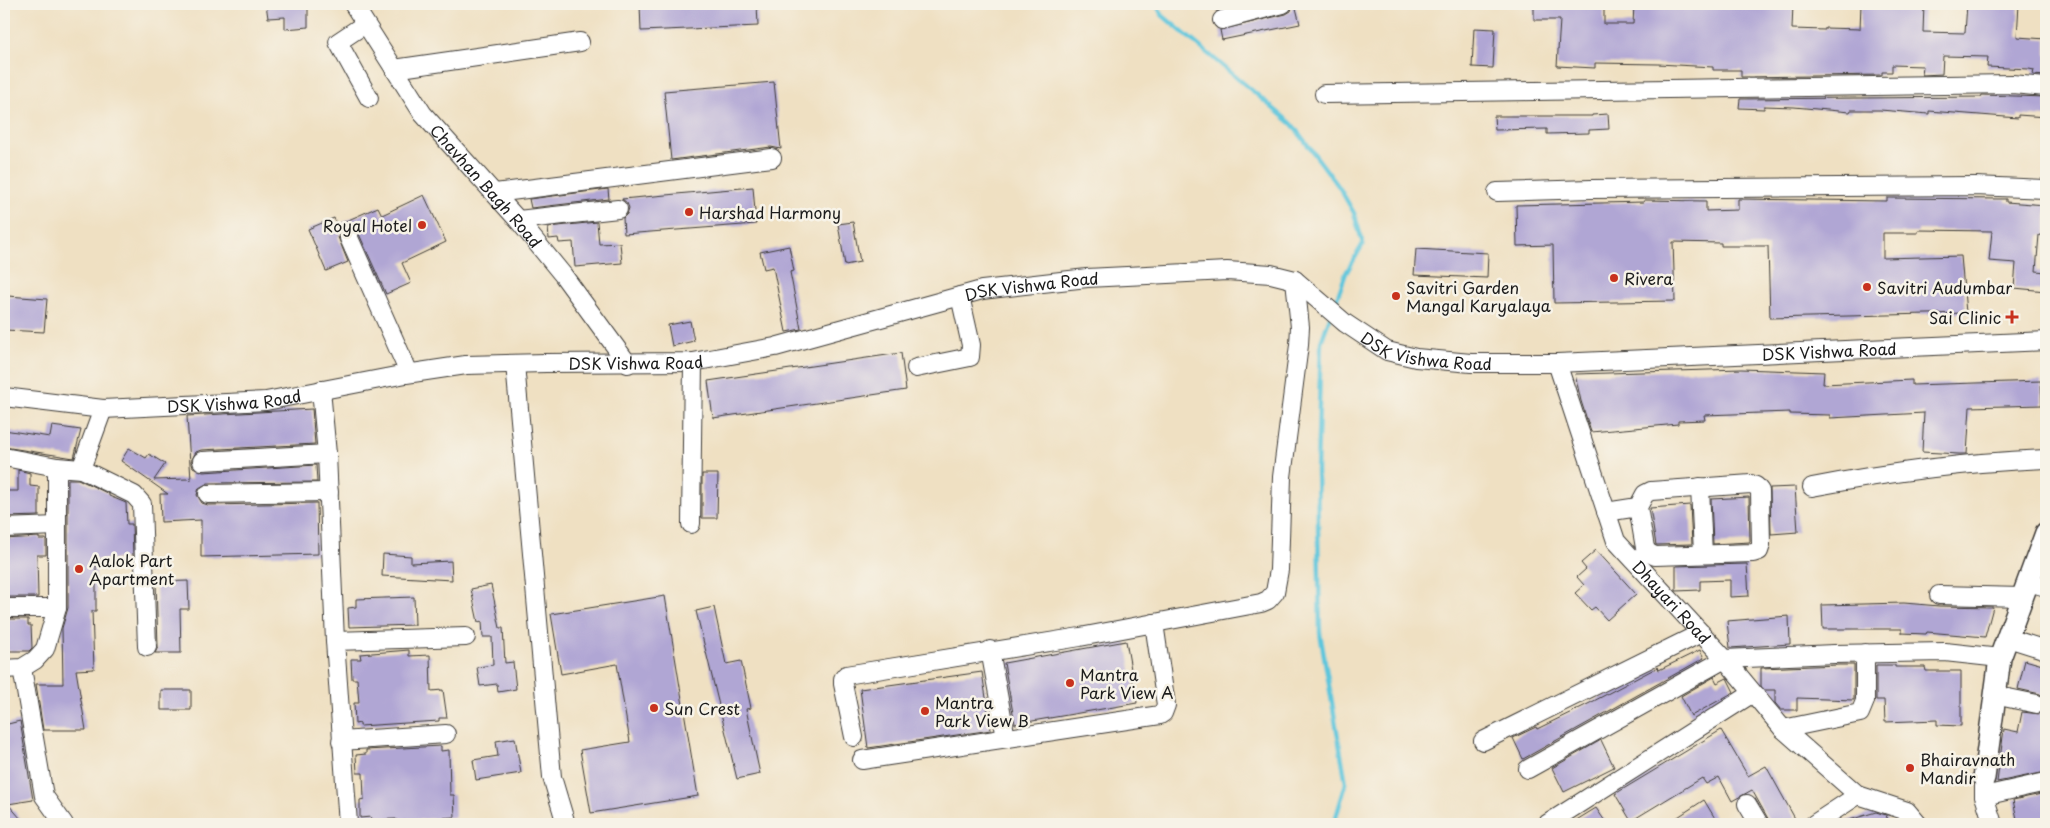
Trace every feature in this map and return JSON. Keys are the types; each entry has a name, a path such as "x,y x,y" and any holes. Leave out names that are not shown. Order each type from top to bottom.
{"main road":[{"path":"1984,787 2000,658 2032,588 2046,533"}],"street":[{"name":"Chavhan Bagh Road","path":"352,4 423,114 518,220 563,275 628,364"},
{"path":"1222,20 1283,4"},
{"path":"366,24 338,42 369,98"},
{"path":"394,69 580,42"},
{"path":"1324,94 2012,84 2046,87"},
{"path":"495,193 772,158"},
{"path":"1497,192 1592,189 1975,186 2046,189"},
{"path":"518,220 618,209"},
{"path":"349,238 409,373"},
{"name":"DSK Vishwa Road","path":"4,397 103,409 266,401 409,373 466,365 693,362 775,347 982,290 1087,278 1227,271 1271,274 1295,280 1345,323 1387,351 1416,358 1471,363 1557,363 2046,341"},
{"path":"854,737 843,684 843,679 846,676 990,650 1080,637 1261,603 1268,600 1275,592 1279,560 1282,477 1299,345 1300,326 1295,280"},
{"path":"916,368 970,357 971,345 960,296"},
{"path":"691,524 693,362"},
{"name":"Dhayari Road","path":"1557,363 1616,541 1701,633 1783,729 1858,795 1906,811 1918,824"},
{"path":"515,364 552,777 566,824"},
{"path":"321,390 327,454 330,554 348,824"},
{"path":"81,469 103,409"},
{"path":"202,461 327,454"},
{"path":"4,457 57,467 81,469 134,495 142,504 147,647"},
{"path":"1812,487 1887,473 1955,465 2046,459"},
{"path":"4,669 22,668 35,660 45,649 57,608 57,467"},
{"path":"1751,484 1756,486 1760,492 1761,545 1759,551 1753,553 1655,556 1645,548 1638,506 1645,494 1651,491 1751,484"},
{"path":"1700,487 1703,554"},
{"path":"208,494 329,492"},
{"path":"1606,512 1638,506"},
{"path":"4,528 57,526"},
{"path":"1939,595 2032,588"},
{"path":"4,608 57,608"},
{"path":"862,760 1163,713 1166,706 1154,623"},
{"path":"1483,741 1701,633"},
{"path":"335,641 466,637"},
{"path":"2008,638 2046,650"},
{"path":"990,650 1006,738"},
{"path":"1528,769 1724,659 1865,653 1946,652 2000,658"},
{"path":"1783,729 1860,713 1865,701 1865,653"},
{"path":"22,668 44,796 64,824"},
{"path":"1547,824 1753,693"},
{"path":"1994,695 2038,704"},
{"path":"341,741 446,734"},
{"path":"1993,824 1984,787 2046,782"},
{"path":"1814,824 1858,795"},
{"path":"1747,804 1758,824"}],"building":[{"path":"266,4 308,4 308,27 285,29 285,17 268,18"},
{"path":"640,4 757,4 758,26 641,31"},
{"path":"1215,4 1242,4 1216,11"},
{"path":"1293,4 1295,4 1300,24 1222,40 1220,30 1286,14 1291,11"},
{"path":"1534,4 1604,4 1604,24 1633,24 1634,4 1793,4 1792,29 1825,30 1825,28 1860,29 1861,4 1924,4 1923,32 1965,33 1967,4 2019,4 2017,37 2046,39 2046,76 2033,75 2034,70 2029,69 1987,67 1988,57 1943,56 1942,74 1922,75 1923,66 1892,65 1892,72 1882,72 1882,75 1741,77 1741,70 1713,70 1713,67 1595,63 1595,68 1557,66 1560,20 1534,20"},
{"path":"1474,28 1495,29 1493,68 1472,67"},
{"path":"774,82 781,149 771,147 671,160 664,91"},
{"path":"1982,95 2046,97 2046,117 2018,115 2018,118 1929,111 1929,114 1880,110 1851,110 1850,112 1764,106 1764,109 1739,108 1740,99 1981,97"},
{"path":"1608,114 1609,129 1589,130 1589,133 1547,134 1547,129 1495,130 1494,116 1592,116"},
{"name":"Harshad Harmony","path":"753,187 756,224 624,234 623,218 629,208 622,199"},
{"path":"608,189 609,199 531,208 529,199"},
{"path":"424,195 446,242 402,263 411,283 386,294 359,234 351,228 344,229 338,237 348,262 326,271 308,229 334,218 337,225 378,207 382,215"},
{"path":"1887,198 2006,199 2006,202 2046,205 2046,236 2039,235 2036,271 2046,272 2046,291 2014,288 2016,263 1989,261 1992,231 1918,230 1918,233 1883,233 1883,258 1961,256 1966,313 1770,318 1768,246 1721,246 1721,243 1673,242 1675,301 1554,303 1553,245 1517,246 1516,205 1644,202 1644,200 1706,201 1706,211 1738,210 1738,199 1887,201"},
{"path":"597,222 599,244 620,243 622,263 575,267 573,242 559,243 558,238 549,239 548,227"},
{"path":"853,222 860,262 845,265 838,224"},
{"path":"789,246 794,271 790,272 801,329 786,332 773,267 764,269 760,252"},
{"path":"1416,249 1488,253 1487,278 1414,275"},
{"path":"8,296 47,299 44,332 5,330"},
{"path":"690,321 694,341 672,346 668,325"},
{"path":"901,353 906,390 713,418 708,381"},
{"path":"1741,369 1824,372 1823,384 1912,380 1912,385 2041,381 2042,405 1970,407 1967,454 1922,452 1924,413 1830,418 1830,415 1790,414 1790,412 1704,415 1705,420 1678,421 1678,424 1591,432 1575,374"},
{"path":"312,409 315,444 201,450 196,452 191,461 193,467 203,472 316,465 317,482 208,483 199,488 197,495 202,503 208,505 317,503 318,554 201,557 201,520 161,522 160,494 168,494 121,461 129,448 146,458 149,454 165,464 154,480 191,480 187,416"},
{"path":"52,426 81,430 74,458 4,447 4,430 50,437"},
{"path":"18,470 30,473 30,486 39,487 39,516 4,517 4,491 18,491"},
{"path":"702,474 718,474 717,518 702,518"},
{"path":"68,479 78,479 126,503 127,524 132,524 133,558 96,560 96,611 92,611 94,669 76,670 86,730 43,730 36,684 63,684 62,628 68,608"},
{"path":"1795,487 1798,532 1771,534 1770,488"},
{"path":"1749,497 1750,542 1713,544 1711,499"},
{"path":"1690,505 1692,544 1656,545 1650,508"},
{"path":"39,537 39,539 46,539 46,555 37,555 38,597 4,597 4,539"},
{"path":"1596,550 1636,594 1607,620 1595,607 1591,610 1575,593 1584,585 1577,577 1586,569 1581,563"},
{"path":"383,554 411,556 411,563 451,561 452,580 382,576"},
{"path":"1747,564 1749,596 1730,597 1730,580 1700,581 1700,590 1676,591 1676,566"},
{"path":"188,581 189,609 180,609 181,653 155,653 158,647 156,582"},
{"path":"491,585 500,628 503,628 505,663 513,662 516,689 498,692 497,684 480,686 477,667 493,665 492,637 483,637 482,621 478,622 471,589"},
{"name":"Sun Crest","path":"665,596 698,796 591,813 580,750 630,742 617,664 561,674 551,614"},
{"path":"414,597 415,625 349,627 348,608 356,607 356,599"},
{"path":"1904,603 1993,607 1985,637 1927,632 1926,634 1902,633 1902,629 1823,629 1822,605"},
{"path":"714,607 726,664 741,661 751,708 746,709 760,774 737,779 696,611"},
{"path":"1789,616 1790,644 1730,648 1727,621"},
{"path":"4,619 28,619 28,625 31,625 32,648 29,651 4,651"},
{"name":"Mantra Park View A","path":"1126,641 1137,703 1015,724 1004,663"},
{"path":"409,650 409,656 430,655 431,691 443,690 447,718 439,718 439,721 360,726 360,723 355,724 354,703 359,703 357,679 352,679 351,659 361,659 360,654"},
{"path":"1700,650 1704,658 1523,759 1513,738 1536,727 1537,729 1658,667 1659,670"},
{"path":"2025,660 2046,666 2046,699 2040,694 2018,689"},
{"path":"1854,665 1854,700 1797,698 1797,710 1781,710 1775,703 1775,690 1764,690 1761,686 1761,668"},
{"path":"1876,665 1925,667 1926,671 1961,671 1961,726 1937,725 1937,720 1885,722 1884,700 1876,700"},
{"name":"Mantra Park View B","path":"982,672 991,730 868,748 860,689"},
{"path":"1714,677 1717,683 1727,678 1734,692 1691,716 1681,696"},
{"path":"161,690 191,690 191,710 161,710"},
{"path":"2046,709 2046,772 1997,782 2004,729 2018,732 2022,712 2040,714"},
{"path":"20,721 33,800 8,804 21,819 15,824 4,824 4,725"},
{"path":"1721,730 1748,776 1766,766 1798,824 1771,824 1752,790 1732,801 1719,777 1706,784 1702,778 1631,821 1615,794"},
{"path":"515,738 521,773 476,780 473,760 498,756 496,741"},
{"path":"1601,740 1614,767 1564,792 1552,768"},
{"path":"441,746 441,751 449,750 450,795 454,795 455,817 396,821 396,819 371,820 371,817 360,818 360,800 364,799 363,773 357,773 356,755 366,754 366,750"},
{"path":"2046,793 2046,824 2018,824 2013,800"},
{"path":"1704,800 1716,820 1709,824 1667,824"},
{"path":"1596,808 1607,824 1570,824"},
{"path":"1876,812 1886,815 1889,824 1846,824 1846,821"}],"waterway":[{"path":"1156,4 1162,15 1292,124 1339,187 1354,213 1363,244 1346,273 1334,307"},
{"path":"1330,317 1321,342 1317,470 1320,633 1346,783 1334,824"}],"place":[{"name":"Harshad Harmony","path":"689,212"},
{"name":"Royal Hotel","path":"422,225"},
{"name":"Rivera","path":"1614,278"},
{"name":"Savitri Audumbar","path":"1867,287"},
{"name":"Savitri Garden Mangal Karyalaya","path":"1396,296"},
{"name":"Sai Clinic","path":"2012,317"},
{"name":"Aalok Part Apartment","path":"79,569"},
{"name":"Mantra Park View A","path":"1070,683"},
{"name":"Sun Crest","path":"654,708"},
{"name":"Mantra Park View B","path":"925,711"},
{"name":"Bhairavnath Mandir","path":"1910,768"}]}
